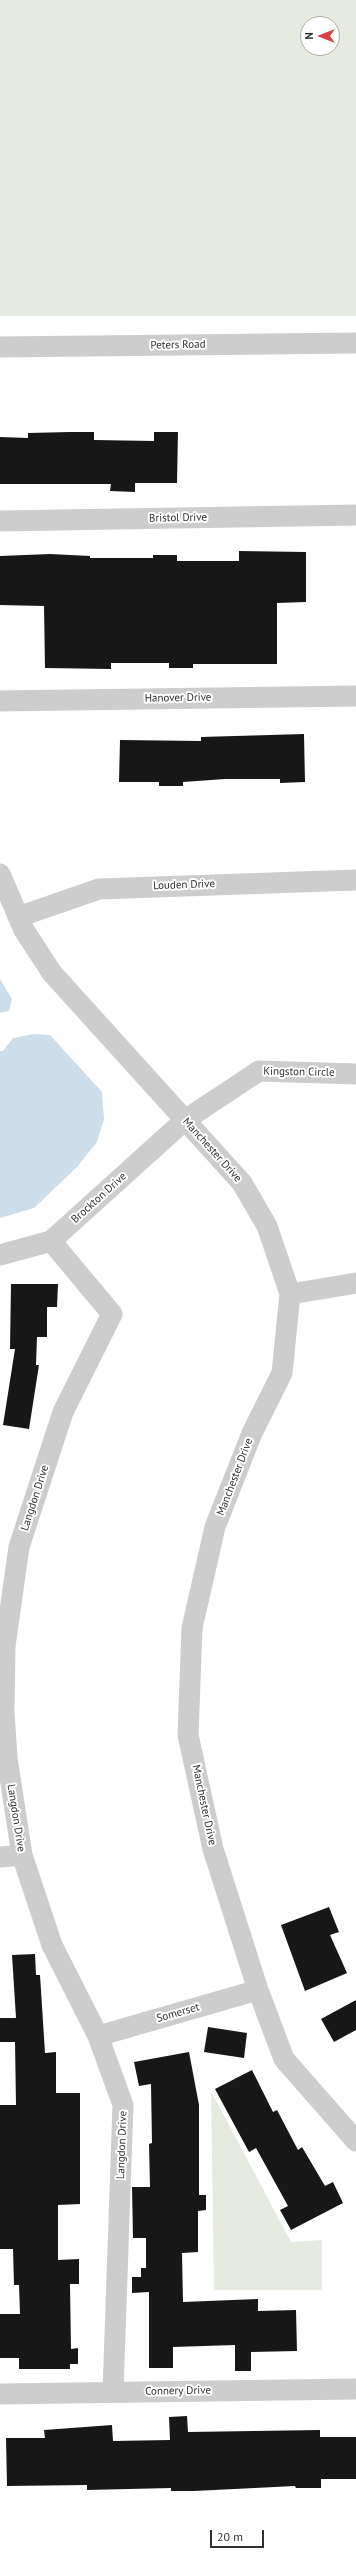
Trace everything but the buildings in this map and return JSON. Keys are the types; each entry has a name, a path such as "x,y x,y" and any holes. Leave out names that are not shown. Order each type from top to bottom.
{"street":[{"name":"Peters Road","path":"0,347 356,343"},
{"name":"Bristol Drive","path":"0,521 356,515"},
{"name":"Hanover Drive","path":"0,701 356,696"},
{"name":"Manchester Drive","path":"0,874 18,917 34,948 52,973 242,1183 267,1226 290,1294 282,1373 252,1433 215,1527 192,1628 188,1735 213,1849 258,1990 284,2059 356,2141"},
{"name":"Louden Drive","path":"18,917 99,889 356,880"},
{"name":"Kingston Circle","path":"185,1120 259,1071 356,1074"},
{"name":"Brockton Drive","path":"0,1255 51,1241 185,1120"},
{"name":"Langdon Drive","path":"51,1241 112,1314 64,1412 19,1547 2,1646 4,1712 7,1758 22,1855 52,1945 98,2036 123,2105 113,2392"},
{"path":"290,1294 356,1283"},
{"path":"0,1857 22,1855"},
{"name":"Somerset","path":"98,2036 258,1990"},
{"name":"Connery Drive","path":"0,2394 356,2389"}],"shaded area":[{"path":"0,0 356,0 356,316 0,316"},
{"path":"211,2091 291,2242 322,2240 322,2290 214,2290"}],"water":[{"path":"0,979 12,999 9,1011 0,1013"},
{"path":"34,1034 50,1035 102,1092 104,1119 97,1142 77,1167 34,1208 0,1218 0,1051 3,1051 13,1038"}]}
